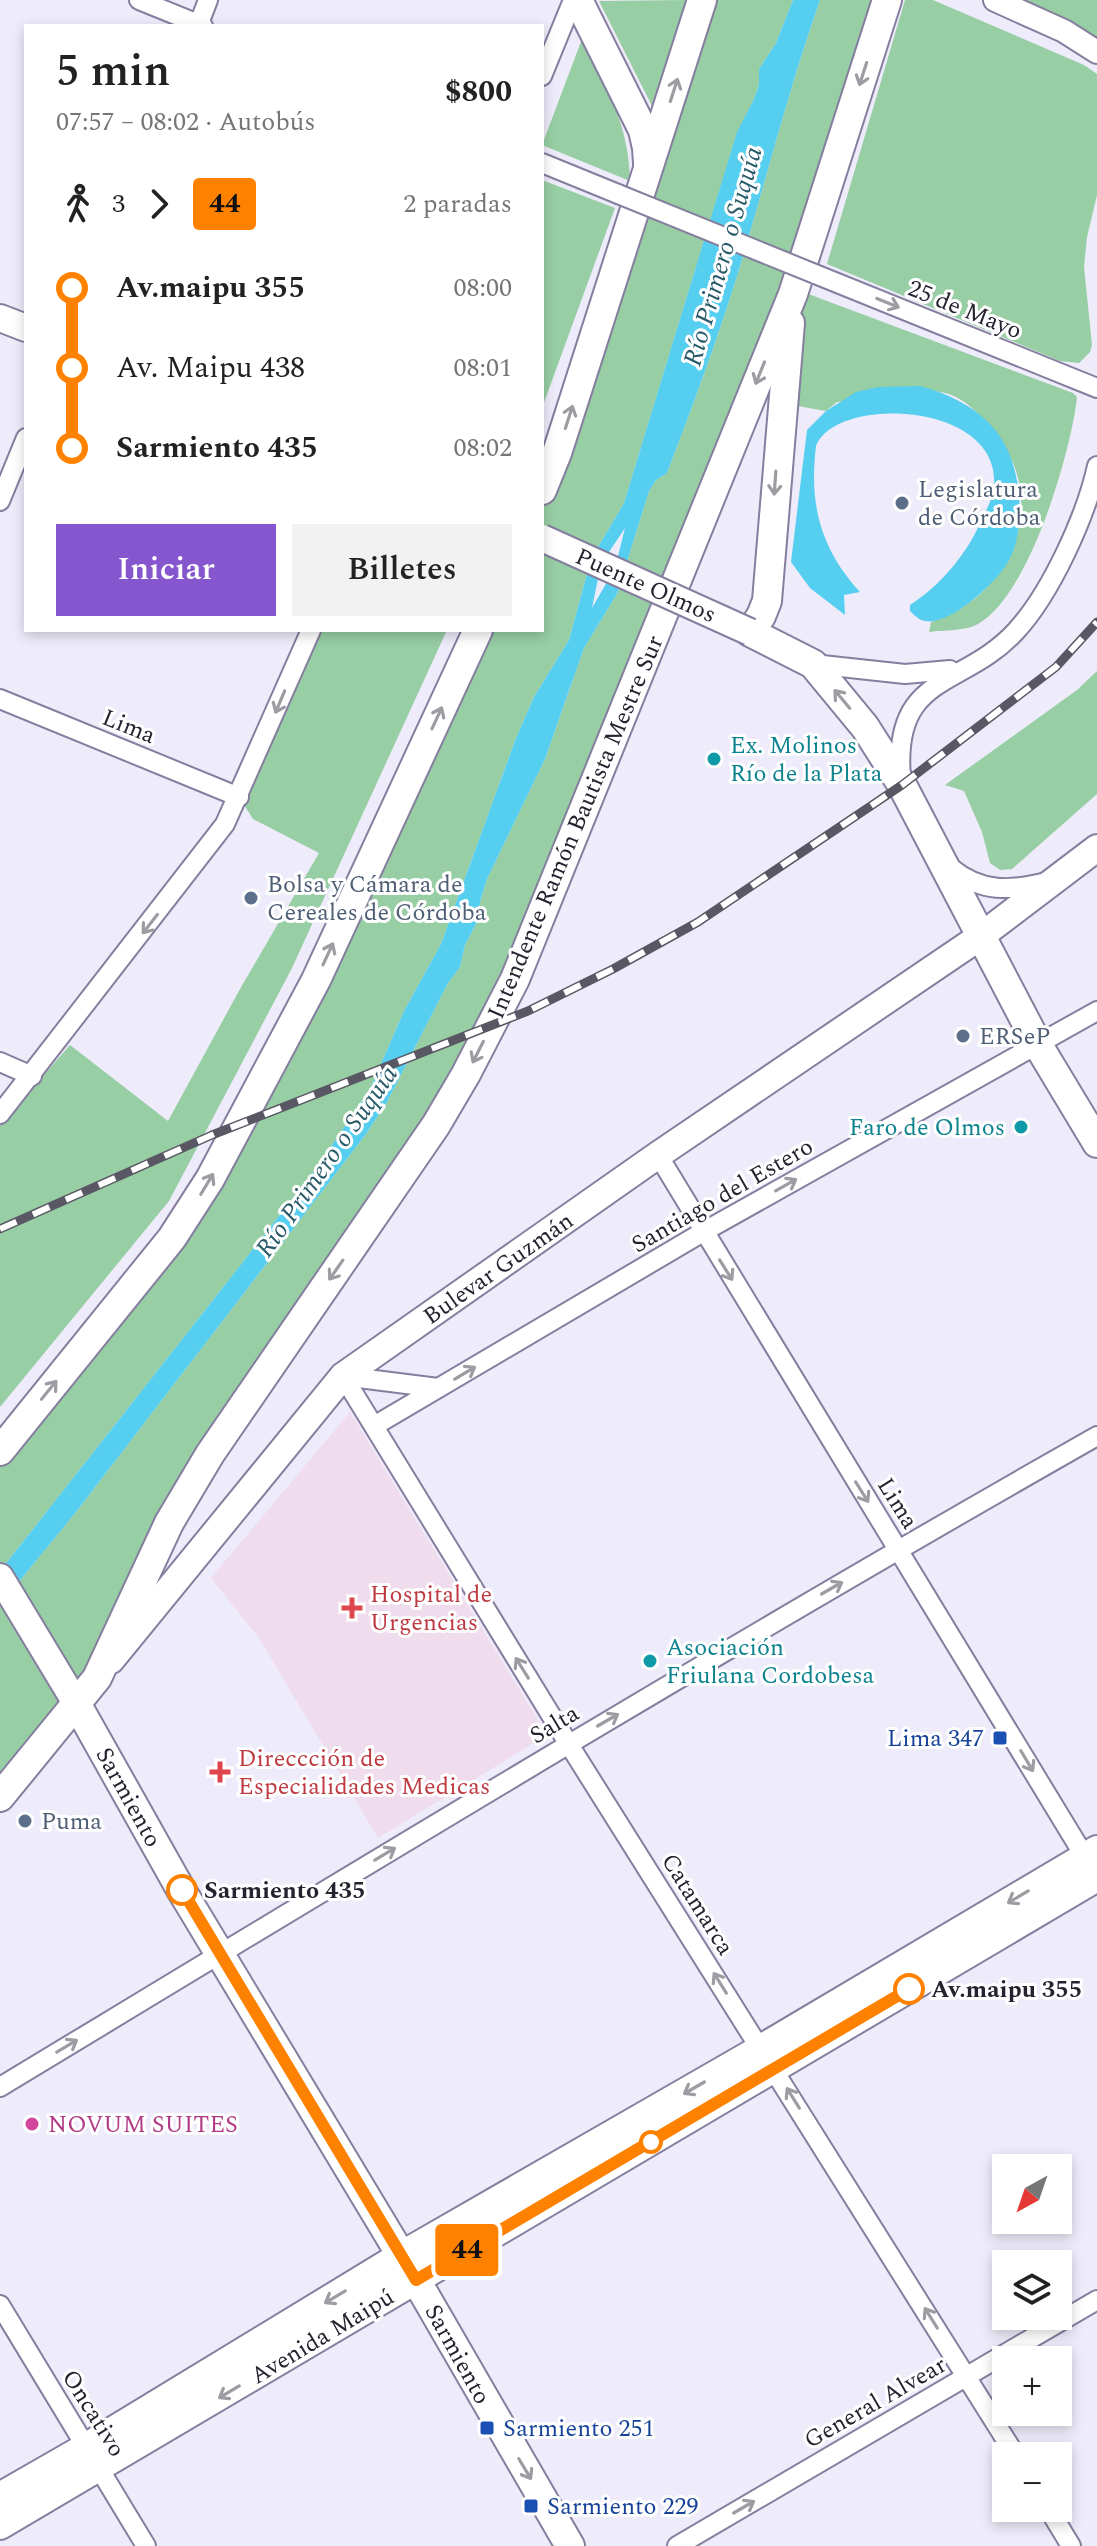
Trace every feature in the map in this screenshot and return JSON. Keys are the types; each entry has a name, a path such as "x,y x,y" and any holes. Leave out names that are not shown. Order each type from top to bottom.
{"main road":[{"path":"576,0 643,130 648,172"},
{"path":"544,485 557,453 702,0"},
{"name":"Intendente Ramón Bautista Mestre Sur","path":"97,1678 169,1523 436,1125 515,979 793,294 887,0"},
{"path":"793,294 767,601 750,632 813,664 865,727 902,785 1038,1045 1097,1143"},
{"path":"0,318 24,327"},
{"name":"Puente Olmos","path":"544,539 750,632"},
{"path":"0,1451 172,1238 210,1179 316,980 477,632"},
{"name":"Bulevar Guzmán","path":"0,1797 343,1376 658,1155 981,936 1097,848"},
{"name":"Sarmiento","path":"0,1577 570,2546"},
{"name":"Avenida Maipú","path":"0,2525 94,2458 409,2268 1094,1865"},
{"name":"Avenida Maipú","path":"0,2497 94,2458"}],"street":[{"path":"139,0 198,24"},
{"path":"200,24 208,0"},
{"path":"544,72 576,0"},
{"path":"995,0 1064,31 1097,52"},
{"name":"25 de Mayo","path":"544,164 1097,388"},
{"path":"0,501 24,443"},
{"path":"902,785 899,752 912,710 933,686 982,658 1016,631 1041,595 1073,536 1097,466"},
{"path":"0,1114 212,844 239,797 310,632"},
{"path":"813,664 918,674 948,670 982,658"},
{"name":"Lima","path":"0,699 239,797"},
{"path":"941,860 967,881 993,889 1016,889 1057,880"},
{"name":"Santiago del Estero","path":"374,1426 703,1232 1097,1011"},
{"path":"0,1062 32,1076"},
{"name":"Lima","path":"658,1155 1094,1865"},
{"path":"343,1376 438,1388"},
{"name":"Catamarca","path":"343,1376 568,1743 1007,2442"},
{"name":"Salta","path":"0,2087 568,1743 1097,1436"},
{"name":"General Alvear","path":"677,2546 1097,2300"},
{"name":"Oncativo","path":"0,2305 146,2546"},
{"path":"1056,2522 1071,2546"}],"shaded area":[{"name":"Hospital de Urgencias","path":"350,1412 547,1735 378,1838 259,1638 211,1578"}],"green space":[{"path":"686,0 652,106 599,1"},
{"path":"702,0 793,0 776,43 759,69 759,85 737,133 624,503 591,559 569,640 534,697 441,944 404,1011 370,1089 316,1169 0,1571 0,1451 172,1238 477,632 544,632 544,484"},
{"path":"820,0 887,0 793,294 515,979 210,1454 97,1678 0,1797 0,1605 76,1512 366,1134 387,1102 448,983 460,967 465,945 479,918 487,879 545,759 584,648 617,594 649,491 656,480 667,473 686,424 737,276"},
{"path":"905,0 933,0 1084,65 1097,74 1097,195 1084,267 1092,345 1090,352 1079,363 1060,361 827,264"},
{"path":"1014,0 1097,0 1097,40"},
{"path":"582,39 621,124 630,181 544,146"},
{"path":"544,181 615,208 544,403"},
{"path":"803,292 1077,397 1056,486 1030,555 997,609 978,624 929,632 931,622 974,599 1006,563 1021,518 1021,493 1011,458 977,412 963,401 940,392 837,402 826,411 792,405"},
{"path":"310,632 446,632 292,968 169,1201 0,1407 0,1125 70,1045 168,1121 319,853 253,819 239,797"},
{"path":"1097,671 1097,794 1012,869 1000,870 990,863 982,832 964,791 945,785 1077,690"}],"water":[{"name":"Río Primero o Suquía","path":"793,0 820,0 737,276 686,424 667,473 656,480 649,491 617,594 584,648 545,759 487,879 479,918 465,945 460,967 448,983 387,1102 366,1134 76,1512 0,1605 0,1571 316,1169 370,1089 404,1011 441,944 534,697 569,640 591,559 624,503 737,132 759,85 759,69 776,43","holes":["625,528 615,568 592,608 601,564"]},
{"path":"920,386 959,401 975,411 1001,438 1010,454 1019,496 1015,547 1002,570 972,601 935,621 917,618 910,611 910,605 952,568 987,509 994,486 989,458 972,437 946,423 915,415 883,414 853,419 829,430 816,446 814,467 820,524 835,559 860,592 844,595 845,615 810,588 791,562 807,430 826,411 856,392 878,387"}],"railway":[{"path":"0,1229 212,1135 528,1011 698,922 902,785 1056,667 1097,622"}],"bus line":[{"name":"44","path":"182,1890 416,2280 909,1989"}],"place":[{"name":"Legislatura de Córdoba","path":"902,503"},
{"name":"Ex. Molinos Río de la Plata","path":"714,759"},
{"name":"Bolsa y Cámara de Cereales de Córdoba","path":"251,898"},
{"name":"ERSeP","path":"963,1036"},
{"name":"Faro de Olmos","path":"1021,1127"},
{"name":"Hospital de Urgencias","path":"352,1608"},
{"name":"Asociación Friulana Cordobesa","path":"650,1661"},
{"name":"Lima 347","path":"1000,1738"},
{"name":"Direccción de Especialidades Medicas","path":"220,1772"},
{"name":"Puma","path":"25,1821"},
{"name":"Sarmiento 435","path":"182,1890"},
{"name":"Av.maipu 355","path":"909,1989"},
{"name":"NOVUM SUITES","path":"32,2124"},
{"name":"Sarmiento 251","path":"487,2428"},
{"name":"Sarmiento 229","path":"531,2506"}]}
